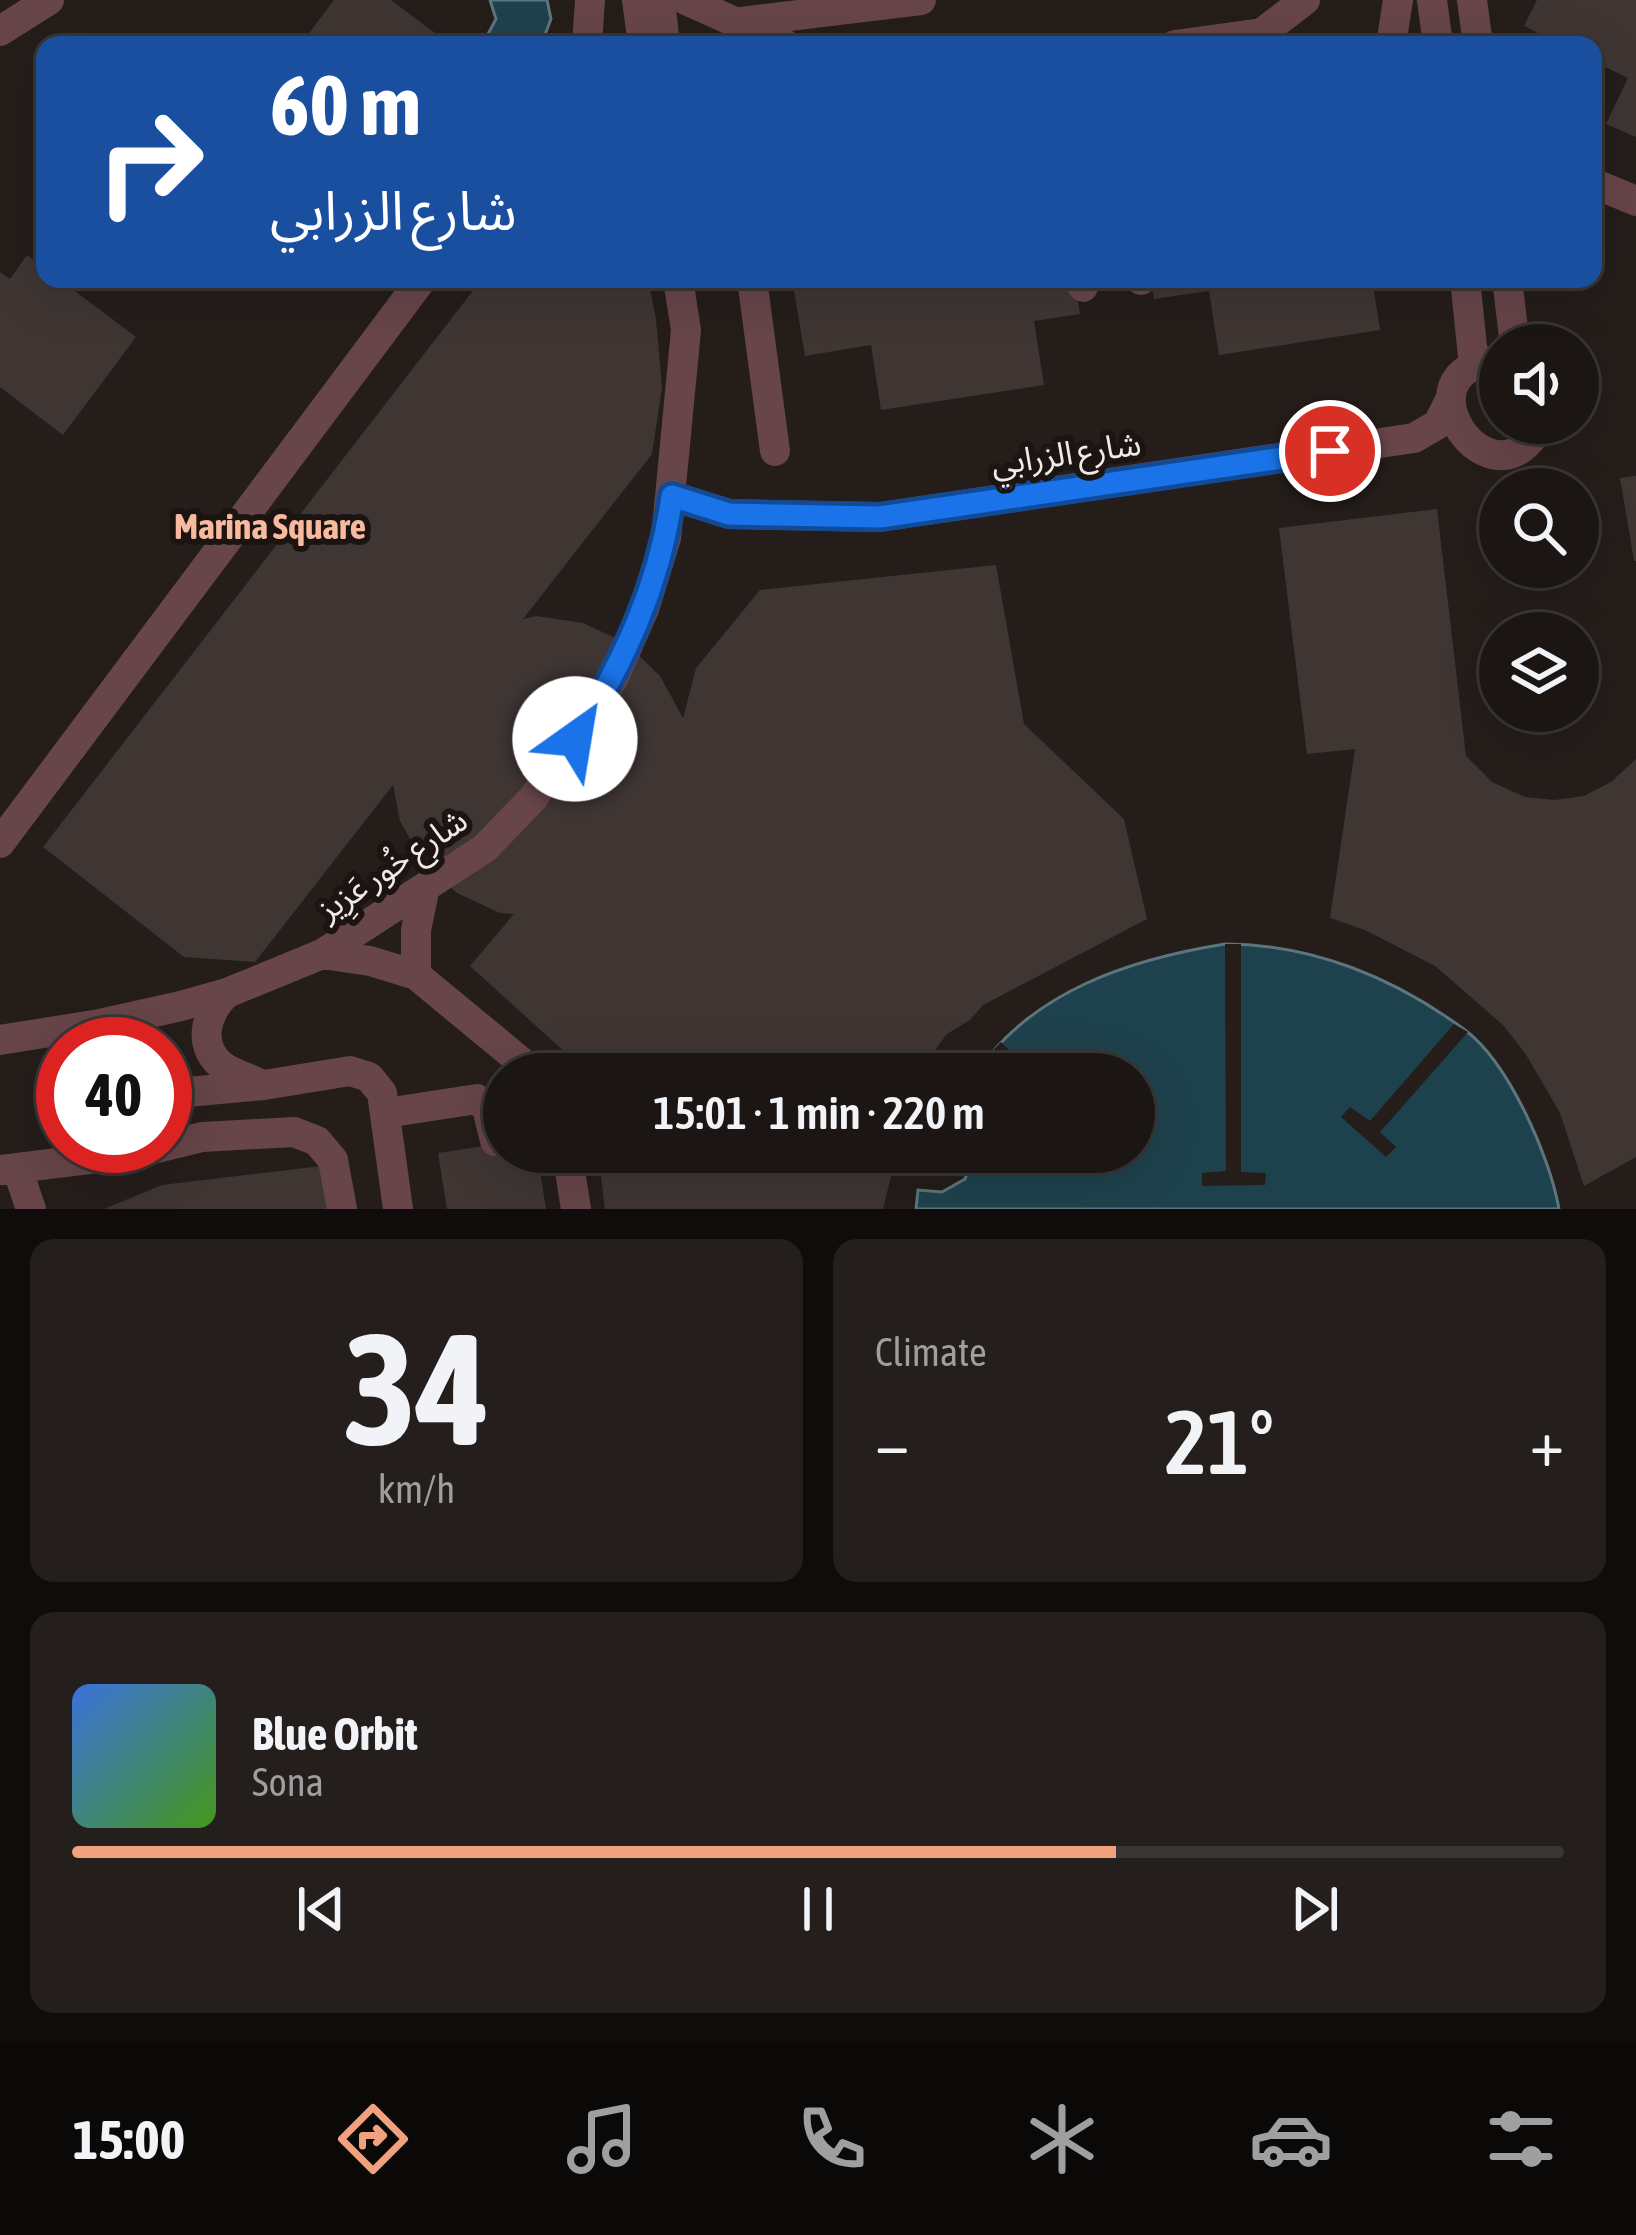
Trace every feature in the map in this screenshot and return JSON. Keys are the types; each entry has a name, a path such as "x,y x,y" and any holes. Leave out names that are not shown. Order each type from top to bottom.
{"street":[{"path":"0,9 9,0"},
{"path":"0,31 49,0"},
{"path":"587,36 590,0"},
{"path":"637,0 642,36"},
{"path":"661,0 663,36"},
{"path":"686,0 764,36"},
{"path":"733,23 922,0"},
{"path":"1240,36 1262,33 1305,0"},
{"path":"1392,36 1398,0"},
{"path":"1432,0 1437,36"},
{"path":"1472,0 1477,36"},
{"path":"1602,187 1636,200"},
{"path":"0,843 415,288"},
{"name":"شارع خُور عَزِيز","path":"679,288 686,330"},
{"name":"شارع خُور عَزِيز","path":"128,1017 227,992 322,954 485,848 558,767 610,684 644,609 666,538 691,288"},
{"path":"753,288 775,451"},
{"path":"1467,288 1479,332"},
{"path":"1508,288 1512,324"},
{"path":"1479,369 1455,386 1445,415 1428,433 1483,452 1508,452 1523,444"},
{"path":"1451,398 1454,425 1471,446"},
{"name":"شارع الزرابي","path":"672,496 729,514 880,517 1428,433"},
{"path":"416,975 416,930 425,887"},
{"path":"322,954 370,961 416,975 511,1053"},
{"path":"227,992 209,1014 207,1042 221,1066 264,1085"},
{"name":"شارع خُور عَزِيز","path":"0,1040 36,1034"},
{"path":"192,1092 360,1073 369,1077 382,1093 398,1209"},
{"path":"386,1113 477,1099 483,1104"},
{"path":"192,1139 306,1135 333,1160 342,1209"},
{"path":"9,1169 32,1209"},
{"path":"570,1173 576,1209"}],"water":[{"path":"490,0 547,0 551,19 544,36 491,36 496,19"},
{"path":"1225,944 1290,950 1382,980 1438,1011 1481,1045 1512,1087 1547,1164 1559,1209 916,1209 918,1190 942,1192 967,1173 1155,1173 1155,1053 993,1053 1054,1000 1119,970"}],"pier":[{"path":"1225,944 1241,944 1241,1172 1266,1173 1265,1185 1202,1186 1202,1173 1226,1171"},
{"path":"1454,1024 1468,1032 1380,1132 1396,1147 1386,1157 1341,1117 1350,1107 1370,1121"},
{"path":"1001,1042 1012,1053 990,1053"}],"building":[{"path":"334,0 391,0 439,36 307,36"},
{"path":"1537,0 1636,0 1636,137 1606,124 1628,78 1602,65 1602,36 1544,36 1524,26"},
{"path":"27,255 36,262 36,288 71,288 136,337 63,435 0,387 0,272 10,279"},
{"path":"475,288 650,288 656,319 662,387 652,454 523,619 536,616 583,623 626,643 660,676 683,718 696,668 760,590 996,565 1024,724 1124,819 1147,919 983,1005 947,1034 933,1053 566,1053 470,966 514,914 500,913 457,893 423,862 400,821 393,785 255,962 184,957 43,847"},
{"path":"794,288 1076,288 1080,314 1034,321 1044,385 881,410 871,345 805,356"},
{"path":"1152,288 1373,288 1380,330 1219,355 1209,291 1154,299"},
{"path":"1636,476 1636,561 1634,561 1620,478"},
{"path":"1437,509 1466,756 1492,782 1525,797 1555,800 1584,796 1611,782 1636,759 1636,1157 1584,1186 1560,1113 1503,1025 1435,966 1365,930 1330,918 1355,749 1307,754 1279,528"},
{"path":"483,1146 483,1173 540,1173 546,1209 447,1209 438,1153"},
{"path":"330,1165 335,1209 104,1209 162,1185"},
{"path":"601,1173 892,1173 883,1209 605,1209"}],"district":[{"name":"Marina Square","path":"270,526"}],"route":[{"path":"575,739 613,679 644,609 666,538 672,496 729,514 880,517 1330,451"}]}
